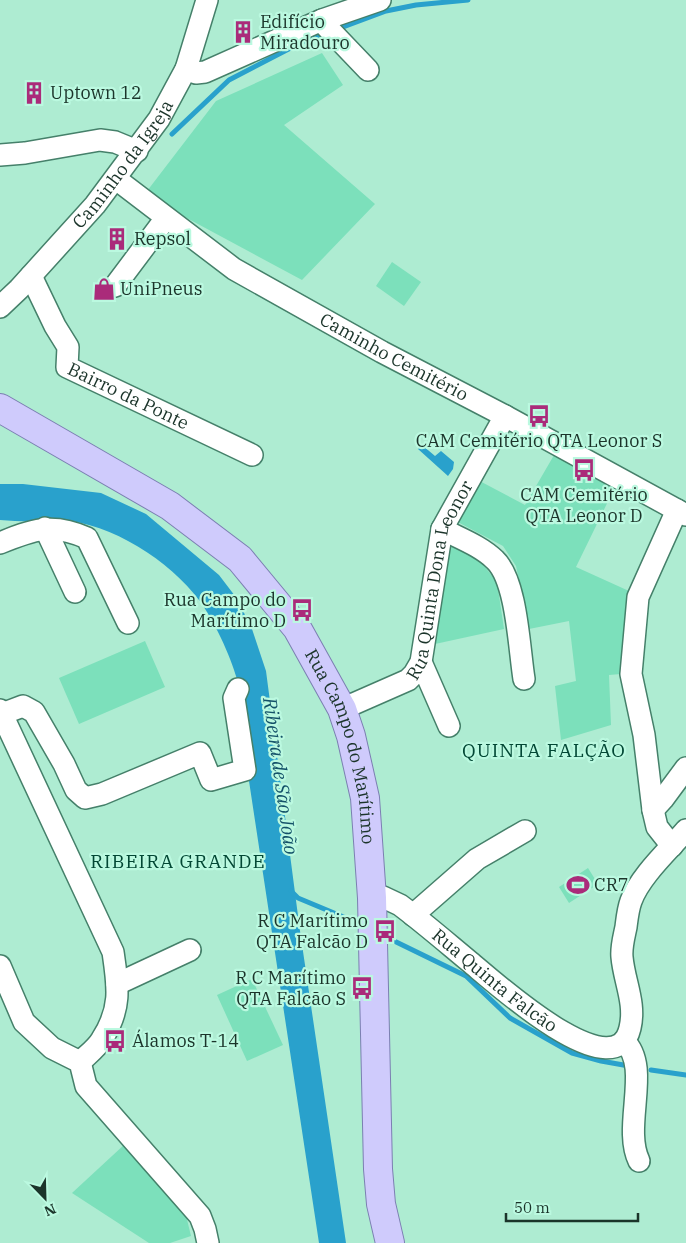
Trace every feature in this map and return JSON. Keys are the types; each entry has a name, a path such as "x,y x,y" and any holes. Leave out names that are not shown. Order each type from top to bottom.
{"main road":[{"name":"Rua Campo do Marítimo","path":"0,408 170,506 240,559 298,628 342,709 351,736 365,798 372,898 377,1161 381,1204 390,1243"}],"street":[{"name":"Caminho da Igreja","path":"0,307 20,289 67,238 116,179 160,119 186,69 208,0"},
{"path":"186,69 196,73 205,72 329,28 380,0"},
{"path":"329,28 368,70"},
{"path":"1,157 100,140 115,142 137,151"},
{"name":"Caminho Cemitério","path":"116,179 234,268 382,352 682,512"},
{"path":"115,286 166,218"},
{"name":"Bairro da Ponte","path":"31,276 55,326 68,347 67,367 252,455"},
{"name":"Rua Quinta Dona Leonor","path":"342,709 408,680 414,674 420,662 442,528 505,416"},
{"path":"672,846 657,827 653,810 644,735 631,674 638,596 682,512"},
{"path":"0,543 43,525 61,520 80,524"},
{"path":"43,525 74,592"},
{"path":"43,525 87,538 128,623"},
{"path":"442,528 475,546 495,560 506,574 513,598 524,679"},
{"path":"420,662 448,726"},
{"path":"80,1062 102,1040 116,1010 117,984 113,952 1,712 23,706 34,712 64,764 76,790 85,798 102,794 200,753 211,780 245,770 234,698 238,689"},
{"path":"653,810 686,768"},
{"path":"639,1161 635,1153 633,1132 636,1068 634,1053 624,1041 630,1030 632,1018 631,997 622,958 623,943 631,901 645,877 686,830"},
{"path":"414,915 477,859 525,831"},
{"name":"Rua Quinta Falcão","path":"372,898 383,897 392,900 414,915 528,1009 564,1033 589,1045 601,1047 610,1047 624,1041"},
{"path":"117,984 190,950"},
{"path":"0,966 24,1022 52,1048 80,1062 86,1086 200,1216 208,1243"}],"green space":[{"path":"322,53 343,85 284,125 375,204 302,280 144,195 216,101"},
{"path":"392,262 421,282 404,306 376,286"},
{"path":"557,450 615,487 576,567 629,591 621,674 609,675 611,725 561,740 555,686 576,681 569,621 529,629 516,566 503,546 452,519 474,478 525,505"},
{"path":"444,539 481,562 497,582 504,629 435,644"},
{"path":"145,641 165,687 79,724 59,678"},
{"name":"CR7","path":"588,868 598,884 569,903 559,887"},
{"path":"252,979 283,1045 247,1061 217,995"},
{"path":"125,1144 183,1203 191,1236 170,1243 149,1243 72,1193"}],"water":[{"path":"422,445 435,456 441,451 454,462 453,469 448,476 418,449"},
{"path":"0,484 23,484 101,493 146,514 219,575 235,596 251,626 266,671 300,931 346,1243 319,1243 249,781 237,679 221,638 205,608 187,585 156,558 138,546 100,528 80,523 61,520 0,520"}],"waterway":[{"path":"335,30 386,11 416,5 468,0"},
{"path":"172,134 229,80 306,40 325,33"},
{"path":"291,891 298,898 358,923"},
{"path":"388,938 466,976 510,1018 572,1053 629,1066"},
{"path":"651,1070 686,1075"}],"place":[{"name":"Edifício Miradouro","path":"243,32"},
{"name":"Uptown 12","path":"34,93"},
{"name":"Repsol","path":"117,239"},
{"name":"UniPneus","path":"104,289"},
{"name":"CAM Cemitério QTA Leonor S","path":"539,416"},
{"name":"CAM Cemitério QTA Leonor D","path":"584,470"},
{"name":"Rua Campo do Marítimo D","path":"302,610"},
{"name":"CR7","path":"578,885"},
{"name":"R C Marítimo QTA Falcão D","path":"385,931"},
{"name":"R C Marítimo QTA Falcão S","path":"362,988"},
{"name":"Álamos T-14","path":"115,1041"}],"district":[{"name":"QUINTA FALÇÃO","path":"544,750"},
{"name":"RIBEIRA GRANDE","path":"178,861"}],"water label":[{"name":"Ribeira de São João","path":"281,776"}]}
